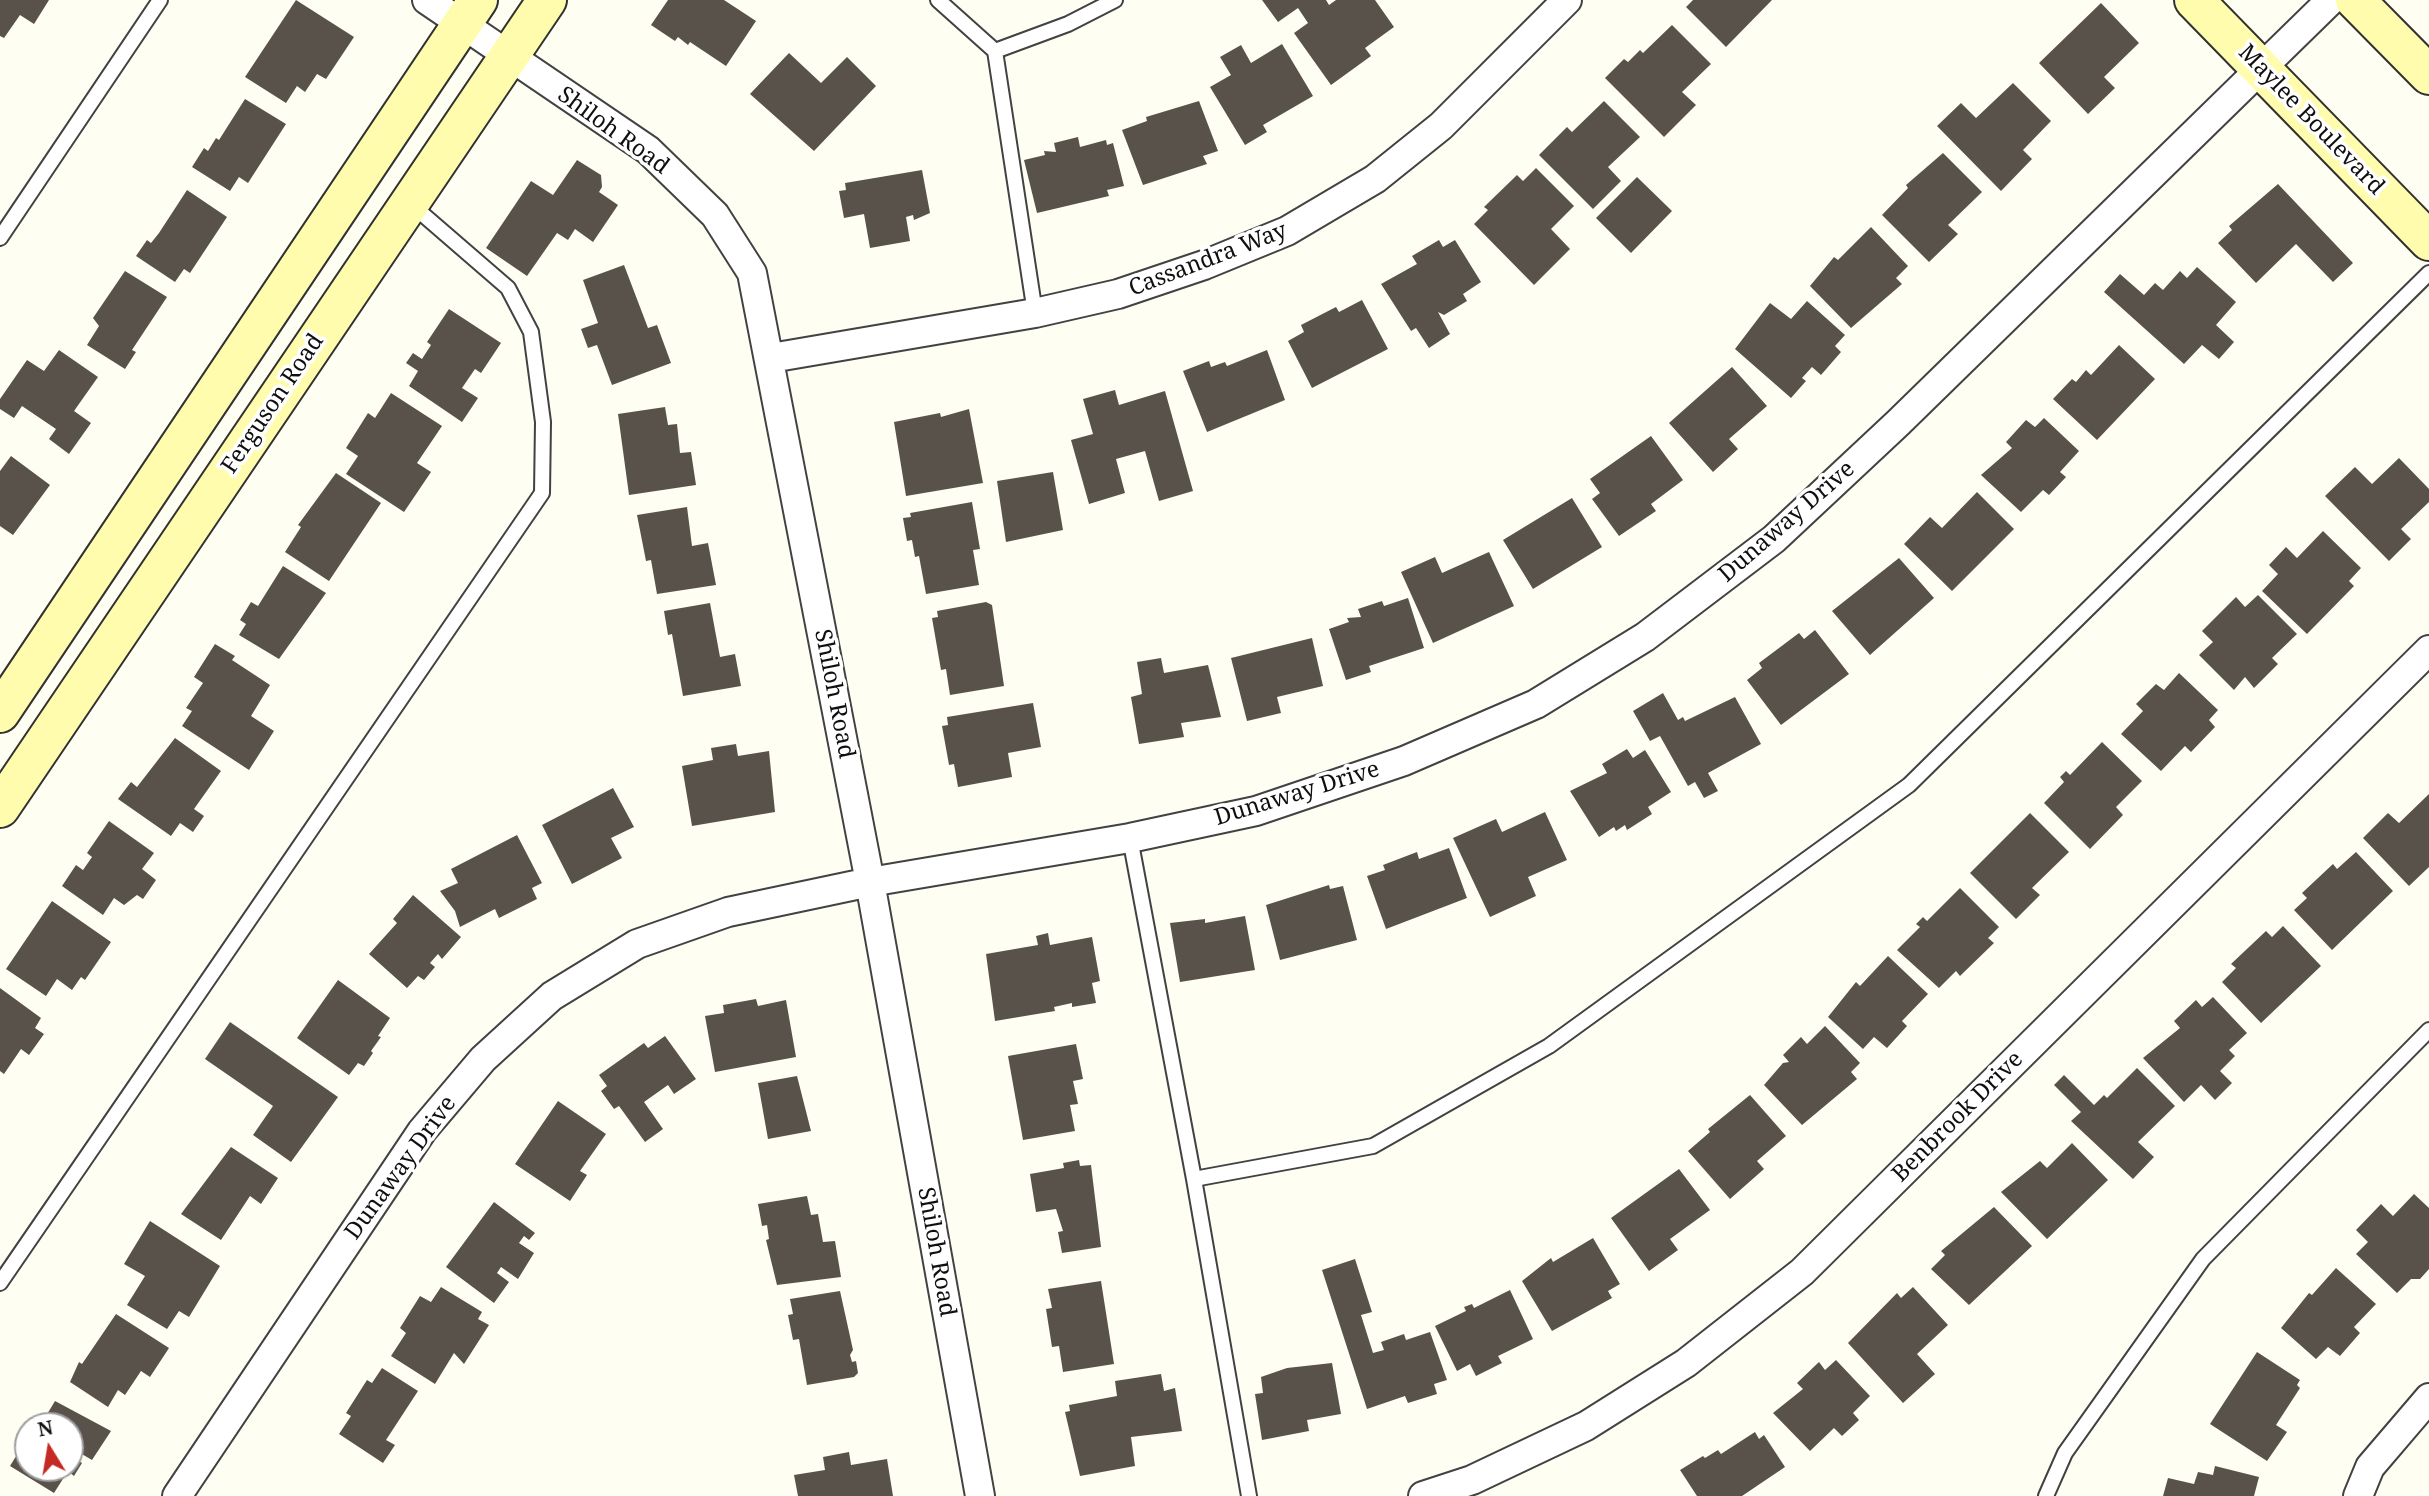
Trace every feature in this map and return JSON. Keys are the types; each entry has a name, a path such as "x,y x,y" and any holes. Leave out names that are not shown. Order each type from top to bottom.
{"main road":[{"name":"Ferguson Road","path":"0,808 547,0"},
{"name":"Maylee Boulevard","path":"2193,0 2429,241"},
{"path":"2355,0 2429,75"},
{"path":"0,713 470,12"}],"street":[{"name":"Shiloh Road","path":"427,0 470,12 508,56 648,150 715,215 752,273 771,358 870,882 980,1496"},
{"name":"Cassandra Way","path":"771,358 1035,313 1118,294 1204,265 1287,231 1375,180 1441,126 1567,0"},
{"name":"Dunaway Drive","path":"177,1496 422,1131 483,1059 552,996 637,944 728,912 870,882 1130,838 1256,811 1404,761 1536,705 1645,638 1774,539 1898,424 2331,0"},
{"name":"Benbrook Drive","path":"1423,1496 1472,1480 1586,1426 1686,1363 1802,1272 2429,650"},
{"path":"2358,1496 2370,1467 2429,1398"}],"lane":[{"path":"0,238 160,0"},
{"path":"938,0 995,51 1035,313"},
{"path":"995,51 1068,24 1115,0"},
{"path":"0,1283 542,493 543,422 531,332 508,288 410,202"},
{"path":"1194,1179 1373,1146 1549,1046 1909,785 2429,274"},
{"path":"1130,838 1194,1179 1249,1496"},
{"path":"2046,1496 2065,1452 2203,1259 2429,1030"}],"building":[{"path":"0,0 49,0 34,24 20,15 4,38 0,36"},
{"path":"296,0 354,37 326,79 317,74 305,92 297,86 286,103 245,77"},
{"path":"668,0 724,0 756,21 726,66 690,42 688,45 678,37 675,41 651,25"},
{"path":"1262,0 1326,0 1329,5 1336,0 1375,0 1394,27 1365,48 1371,56 1331,85 1294,33 1308,23 1298,8 1278,22"},
{"path":"1693,0 1772,0 1726,47 1686,7"},
{"path":"2101,3 2139,43 2104,77 2115,88 2088,114 2039,63"},
{"path":"1672,25 1711,64 1682,92 1696,105 1664,137 1605,78 1624,59 1628,62 1640,50 1643,53"},
{"path":"1282,44 1313,96 1263,125 1267,132 1245,145 1210,87 1231,75 1220,57 1241,45 1251,63"},
{"path":"789,53 821,83 847,57 876,86 814,151 750,94"},
{"path":"2013,83 2051,121 2023,150 2032,159 2001,191 1937,126 1961,103 1976,118"},
{"path":"245,99 286,124 248,183 239,177 230,191 192,167 204,148 208,151 216,138 219,140"},
{"path":"1199,101 1218,151 1203,156 1207,164 1143,185 1122,130 1147,121 1146,117"},
{"path":"1604,101 1640,137 1608,167 1621,181 1593,209 1539,155 1567,127 1572,132"},
{"path":"1078,137 1080,147 1106,140 1107,145 1113,143 1124,186 1107,190 1109,196 1037,213 1024,160 1045,155 1044,151 1056,152 1054,143"},
{"path":"1943,153 1982,192 1948,225 1958,234 1929,262 1882,215 1908,188 1906,185"},
{"path":"577,160 601,175 602,187 599,192 618,205 593,242 575,229 568,240 557,233 527,276 486,248 531,181 553,195"},
{"path":"1536,168 1574,206 1551,229 1570,249 1534,285 1474,224 1488,210 1484,207 1517,175 1523,181"},
{"path":"922,170 930,213 914,220 913,215 906,217 910,241 870,248 864,214 844,218 839,191 846,190 845,183"},
{"path":"1637,177 1672,211 1631,253 1596,218"},
{"path":"2278,184 2353,263 2333,282 2296,244 2256,283 2218,243 2232,230 2229,226"},
{"path":"187,190 227,217 190,273 184,269 175,282 136,256 147,240 151,243 159,233"},
{"path":"1871,227 1908,266 1896,278 1902,284 1851,328 1810,286 1834,257 1838,260"},
{"path":"1439,240 1443,247 1455,240 1481,282 1463,294 1467,301 1444,315 1438,312 1450,334 1429,348 1416,328 1411,331 1381,284 1417,264 1412,256"},
{"path":"624,265 648,328 657,325 671,363 612,385 597,345 588,348 581,329 598,323 583,280"},
{"path":"2197,267 2236,302 2216,325 2234,342 2219,359 2202,345 2184,364 2104,292 2120,274 2144,295 2155,283 2163,290 2180,271 2187,278"},
{"path":"125,271 167,297 132,350 136,352 125,369 87,345 99,326 93,318"},
{"path":"1362,300 1388,349 1312,388 1288,341 1304,332 1301,325 1336,307 1339,312"},
{"path":"1807,301 1845,335 1835,346 1841,352 1821,375 1812,367 1802,378 1806,381 1791,398 1735,349 1770,303 1791,319"},
{"path":"449,309 501,343 481,373 475,369 462,388 478,398 462,422 409,386 418,371 406,363 413,353 422,359 431,345 427,342"},
{"path":"2119,345 2155,379 2097,440 2053,399 2072,379 2076,382 2086,370 2091,375"},
{"path":"59,350 98,377 74,411 91,423 69,454 49,439 56,429 22,406 14,418 0,409 0,399 27,360 44,371"},
{"path":"1267,350 1285,400 1207,432 1183,371 1209,361 1211,367 1225,362 1227,366"},
{"path":"1732,367 1767,406 1729,439 1738,449 1713,472 1669,423"},
{"path":"1115,390 1119,405 1165,391 1193,491 1159,501 1145,451 1116,459 1125,493 1089,504 1071,440 1093,434 1083,399"},
{"path":"391,393 442,426 417,463 431,472 404,512 346,474 358,456 346,448 368,413 375,418"},
{"path":"665,407 668,425 677,424 680,453 691,452 696,485 629,495 618,414"},
{"path":"969,409 983,483 906,496 894,422 940,413 941,417"},
{"path":"2044,418 2079,451 2060,472 2066,477 2049,495 2043,490 2021,512 1981,475 2012,448 2006,442 2026,420 2035,427"},
{"path":"1651,436 1683,480 1651,504 1656,511 1619,536 1592,499 1600,493 1590,479"},
{"path":"11,456 50,485 13,535 0,526 0,471"},
{"path":"2399,458 2429,489 2429,502 2401,529 2411,539 2389,561 2325,496 2355,467 2372,484"},
{"path":"1053,472 1063,530 1006,542 997,481"},
{"path":"336,473 381,503 329,581 285,552 301,527 298,525"},
{"path":"1977,492 2014,529 1952,591 1904,544 1930,517 1942,528"},
{"path":"1572,498 1602,547 1533,589 1503,540"},
{"path":"972,502 980,549 973,550 979,585 926,594 919,556 915,557 912,540 907,541 903,518 911,517 910,513"},
{"path":"687,507 692,546 708,543 716,585 657,594 651,560 646,561 637,515"},
{"path":"2323,531 2361,568 2349,581 2354,586 2307,634 2262,591 2278,574 2269,565 2286,547 2297,558"},
{"path":"1489,552 1514,606 1433,643 1401,572 1435,557 1442,573"},
{"path":"1899,558 1934,598 1870,655 1832,611"},
{"path":"283,566 326,593 279,659 239,635 246,624 240,620 251,602 258,606"},
{"path":"2258,595 2297,634 2272,658 2278,664 2254,688 2245,677 2234,690 2199,655 2213,642 2202,631 2236,597 2245,607"},
{"path":"1408,598 1424,648 1369,666 1371,672 1346,680 1329,629 1349,622 1347,618 1361,617 1358,609 1382,601 1384,606"},
{"path":"986,602 992,605 1004,686 950,695 946,669 941,670 932,618 938,617 937,611"},
{"path":"710,603 720,657 735,654 741,686 683,696 672,634 668,635 664,611"},
{"path":"1815,630 1849,674 1781,725 1747,680 1762,668 1759,663 1799,633 1804,639"},
{"path":"1312,638 1323,686 1277,697 1281,713 1247,721 1231,658"},
{"path":"215,644 235,656 232,660 270,685 251,716 274,731 249,770 182,726 192,711 186,708 203,683 194,677"},
{"path":"1161,658 1164,673 1208,665 1221,717 1181,723 1184,737 1139,744 1131,697 1142,694 1137,662"},
{"path":"2179,673 2218,710 2209,720 2215,727 2191,752 2185,746 2161,771 2121,734 2143,711 2136,704 2156,684 2164,690"},
{"path":"1663,693 1678,720 1683,717 1685,721 1735,697 1761,744 1708,773 1718,791 1704,798 1695,782 1688,786 1660,736 1650,741 1633,711"},
{"path":"1033,703 1041,747 1008,753 1012,777 958,787 954,764 949,765 942,726 948,725 947,717"},
{"path":"175,738 221,771 194,809 204,816 193,832 180,823 171,836 118,799 131,782 137,787"},
{"path":"2102,742 2142,781 2116,807 2123,815 2090,849 2044,803 2064,782 2060,777 2066,771 2070,775"},
{"path":"736,744 738,756 769,751 775,812 692,826 682,766 713,760 711,748"},
{"path":"1627,749 1633,758 1645,750 1671,792 1648,807 1652,814 1627,830 1625,825 1616,831 1614,827 1599,837 1570,791 1607,773 1602,764"},
{"path":"613,788 634,827 611,838 622,858 572,884 542,825"},
{"path":"2429,794 2429,867 2409,886 2363,838 2388,813 2399,823"},
{"path":"1545,812 1567,860 1528,877 1536,896 1490,917 1453,838 1496,819 1502,832"},
{"path":"2030,813 2069,852 2032,888 2040,895 2016,919 1970,873"},
{"path":"109,821 154,853 142,869 156,880 143,899 137,895 124,905 114,898 103,915 62,886 76,865 83,870 92,857 87,853"},
{"path":"517,835 542,883 532,888 537,899 499,918 495,909 460,927 455,911 440,891 458,883 451,869"},
{"path":"1449,848 1467,898 1386,929 1367,876 1385,870 1383,865 1417,852 1419,859"},
{"path":"2356,852 2393,891 2332,950 2294,910 2307,898 2302,893 2333,864 2337,869"},
{"path":"1329,885 1330,889 1343,886 1357,940 1280,960 1266,905"},
{"path":"1960,888 1999,927 1988,938 1994,943 1960,976 1956,971 1939,988 1897,950 1920,927 1916,924 1923,917 1927,921"},
{"path":"413,895 461,937 442,959 438,954 430,963 435,967 424,980 418,976 407,988 369,954 397,923 393,919"},
{"path":"52,901 111,942 85,980 81,977 72,990 57,979 46,996 6,969"},
{"path":"1245,916 1255,970 1180,982 1170,923 1205,919 1205,923"},
{"path":"2283,926 2321,966 2261,1023 2222,982 2236,968 2231,964 2266,931 2272,937"},
{"path":"1048,933 1050,945 1092,937 1100,981 1092,983 1096,1003 1072,1007 1072,1003 1054,1007 1055,1011 995,1021 986,954 1038,945 1036,936"},
{"path":"1888,956 1928,994 1902,1021 1907,1026 1887,1048 1874,1037 1863,1049 1828,1017 1856,982 1860,986"},
{"path":"338,980 390,1018 364,1066 358,1063 349,1075 297,1038"},
{"path":"0,988 41,1018 35,1028 44,1034 29,1055 21,1049 4,1074 0,1071"},
{"path":"2213,997 2247,1033 2229,1050 2235,1056 2220,1071 2232,1083 2215,1100 2201,1085 2184,1102 2143,1058 2180,1028 2174,1021 2196,1000 2202,1007"},
{"path":"756,999 758,1006 786,1000 796,1057 715,1072 705,1016 724,1013 723,1005"},
{"path":"230,1022 338,1097 291,1162 253,1135 273,1106 205,1059"},
{"path":"1825,1026 1860,1063 1851,1072 1857,1079 1802,1125 1764,1085 1783,1063 1789,1062 1783,1055 1801,1037 1807,1044"},
{"path":"665,1036 696,1079 674,1094 668,1085 644,1102 663,1129 645,1142 619,1106 614,1109 601,1091 607,1086 599,1075 644,1043 648,1048"},
{"path":"1076,1044 1083,1079 1073,1081 1078,1104 1070,1105 1075,1131 1023,1140 1008,1056"},
{"path":"2137,1068 2175,1106 2138,1142 2154,1157 2133,1179 2071,1121 2081,1112 2054,1085 2064,1075 2094,1105 2104,1095 2107,1098"},
{"path":"797,1076 811,1131 768,1139 758,1083"},
{"path":"1750,1095 1786,1136 1757,1161 1764,1169 1730,1199 1688,1151 1710,1132 1708,1129"},
{"path":"558,1101 606,1134 580,1171 587,1175 570,1201 515,1164"},
{"path":"2072,1143 2108,1180 2047,1239 2001,1192 2040,1161 2047,1168"},
{"path":"231,1147 278,1178 261,1204 250,1196 221,1240 181,1214"},
{"path":"1079,1160 1080,1166 1091,1165 1101,1247 1062,1253 1058,1232 1063,1231 1056,1209 1036,1212 1030,1174 1064,1168 1063,1163"},
{"path":"1679,1169 1710,1210 1670,1239 1678,1250 1649,1271 1611,1218"},
{"path":"2414,1194 2429,1208 2429,1269 2420,1279 2411,1279 2397,1293 2356,1254 2368,1242 2356,1230 2381,1204 2393,1216"},
{"path":"807,1196 811,1215 818,1214 823,1242 835,1241 841,1277 777,1285 766,1240 769,1239 767,1225 762,1226 758,1204"},
{"path":"494,1202 535,1233 529,1240 524,1236 519,1243 534,1253 518,1279 501,1267 497,1273 509,1282 494,1303 446,1267"},
{"path":"1994,1207 2032,1246 1969,1305 1931,1269 1945,1255 1941,1251"},
{"path":"150,1221 220,1266 189,1317 179,1311 167,1329 127,1305 145,1276 124,1264"},
{"path":"1593,1238 1620,1284 1608,1291 1612,1298 1552,1331 1522,1281 1551,1258 1553,1262"},
{"path":"1355,1259 1372,1312 1361,1315 1373,1353 1384,1350 1381,1342 1404,1334 1406,1340 1430,1332 1447,1380 1434,1384 1437,1394 1408,1403 1405,1396 1367,1409 1322,1270"},
{"path":"2336,1268 2376,1304 2354,1327 2360,1333 2340,1356 2328,1347 2316,1359 2281,1328 2309,1293 2312,1295"},
{"path":"1101,1281 1114,1364 1063,1372 1059,1346 1052,1347 1046,1309 1052,1308 1048,1289"},
{"path":"441,1287 482,1312 478,1319 489,1325 464,1364 454,1353 435,1384 391,1356 406,1333 400,1328 420,1296 431,1302"},
{"path":"1913,1287 1948,1325 1917,1354 1935,1374 1903,1403 1848,1343 1897,1293 1901,1298"},
{"path":"1510,1290 1533,1339 1498,1356 1502,1363 1476,1376 1470,1364 1457,1371 1435,1326 1466,1311 1464,1307 1472,1304 1474,1308"},
{"path":"840,1291 853,1350 850,1355 852,1362 856,1361 858,1373 854,1377 807,1385 799,1339 793,1340 788,1315 793,1314 790,1299"},
{"path":"116,1314 169,1348 150,1377 141,1371 125,1395 118,1390 108,1407 70,1382 79,1362 82,1364"},
{"path":"2257,1352 2300,1380 2297,1385 2300,1388 2276,1425 2287,1432 2267,1461 2210,1424"},
{"path":"1836,1360 1870,1396 1853,1413 1859,1420 1842,1436 1834,1428 1810,1451 1773,1413 1803,1389 1797,1383 1819,1362 1825,1370"},
{"path":"1332,1363 1341,1414 1307,1420 1309,1431 1262,1440 1255,1394 1263,1393 1261,1377 1287,1368"},
{"path":"382,1368 418,1391 386,1440 395,1445 383,1463 339,1434 351,1416 346,1413 367,1380 372,1383"},
{"path":"1161,1374 1164,1391 1175,1388 1182,1431 1131,1437 1135,1466 1080,1476 1065,1412 1070,1411 1069,1405 1117,1396 1115,1381"},
{"path":"55,1401 76,1412 48,1412"},
{"path":"84,1417 111,1431 92,1460 84,1455"},
{"path":"1755,1432 1759,1439 1764,1435 1785,1467 1742,1496 1697,1496 1680,1470 1718,1450 1721,1454"},
{"path":"849,1452 851,1465 887,1459 893,1496 798,1496 794,1475 825,1470 823,1457"},
{"path":"2215,1466 2259,1477 2254,1496 2163,1496 2168,1478 2194,1484 2198,1472 2213,1475"},
{"path":"36,1482 61,1482 54,1493"}]}
